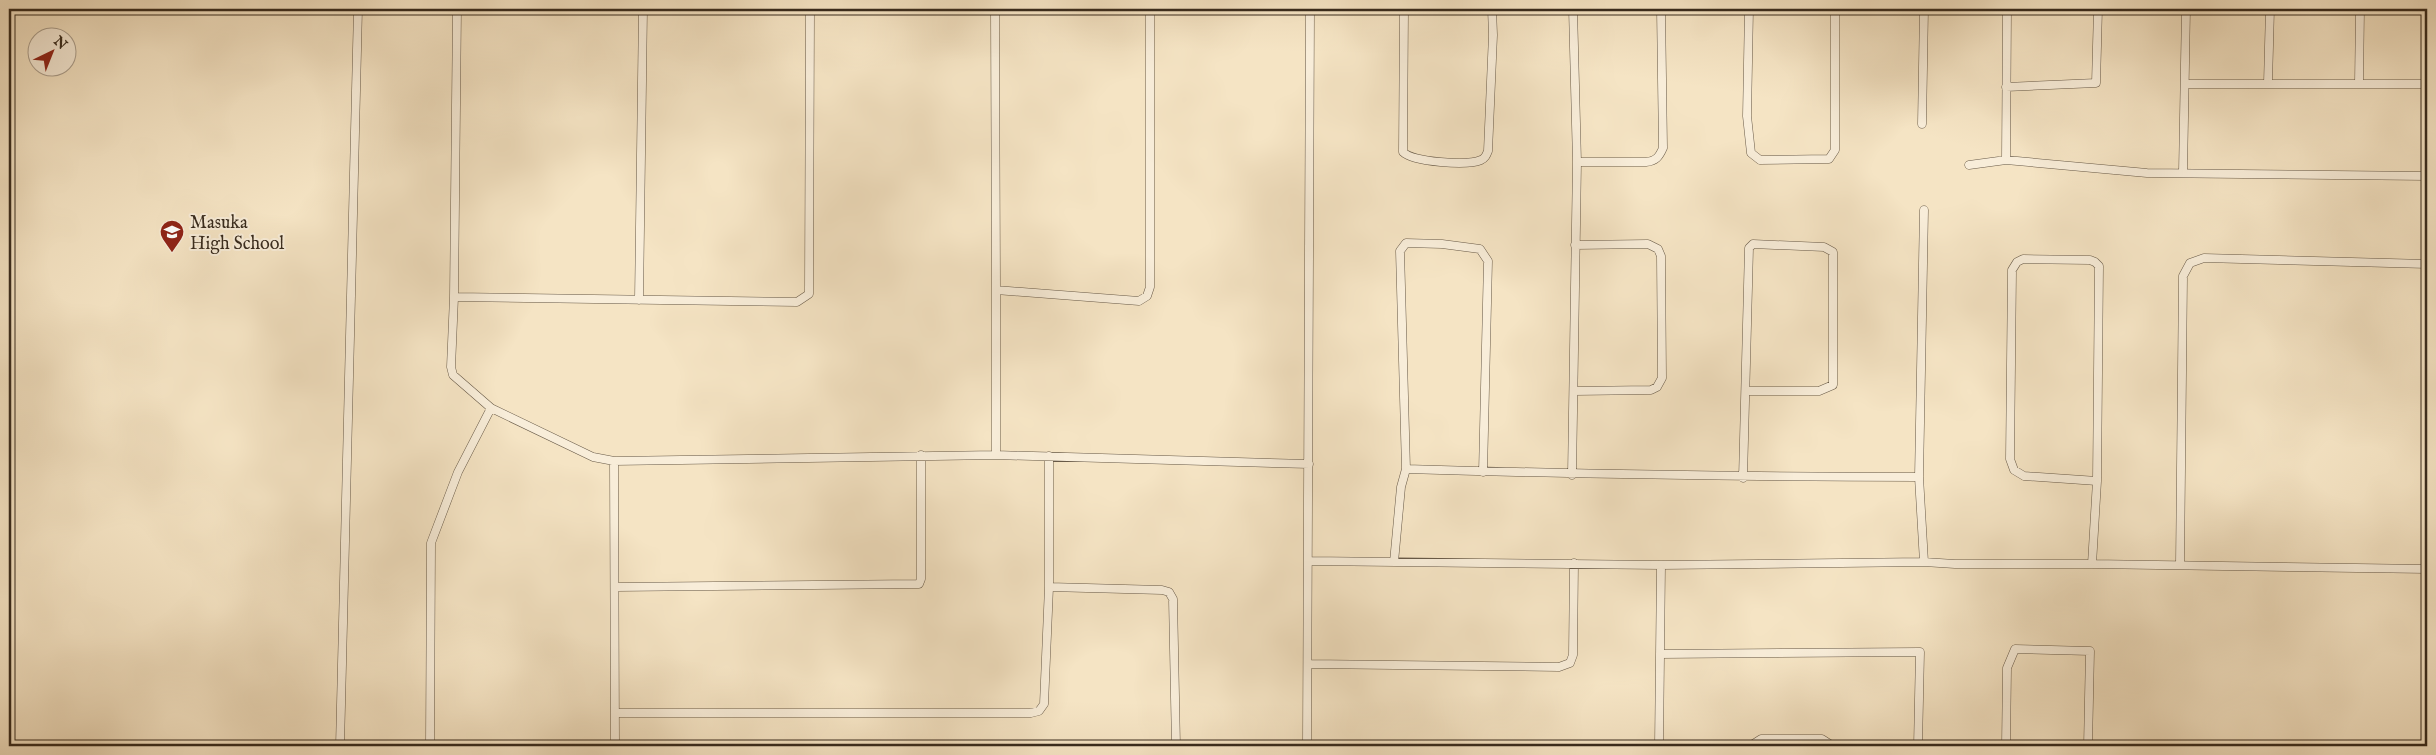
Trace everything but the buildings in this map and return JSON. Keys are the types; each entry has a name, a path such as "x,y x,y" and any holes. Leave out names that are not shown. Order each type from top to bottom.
{"street":[{"path":"340,746 358,9"},
{"path":"457,9 454,297 451,366 453,375 491,408 593,457 614,461 996,455 1309,464"},
{"path":"639,300 643,9"},
{"path":"454,297 797,302 809,294 810,9"},
{"path":"995,9 996,455"},
{"path":"996,290 1139,301 1147,296 1150,287 1150,9"},
{"path":"1307,746 1310,9"},
{"path":"1404,9 1403,152 1412,158 1440,162 1479,161 1485,158 1488,151 1493,36 1492,9"},
{"path":"1572,475 1574,245 1577,162 1573,9"},
{"path":"1577,162 1646,162 1654,161 1660,156 1663,148 1662,9"},
{"path":"1749,9 1747,116 1751,153 1760,160 1819,160 1829,159 1835,150 1835,9"},
{"path":"1922,124 1924,9"},
{"path":"2006,160 2007,9"},
{"path":"2006,87 2096,83 2098,9"},
{"path":"2184,172 2186,9"},
{"path":"2268,83 2270,9"},
{"path":"2359,84 2360,9"},
{"path":"2185,84 2427,84"},
{"path":"1969,165 2006,160 2147,173 2427,176"},
{"path":"1924,210 1919,477 1924,562"},
{"path":"1394,562 1401,488 1406,469 1400,252 1406,243 1442,244 1480,249 1488,261 1483,472"},
{"path":"1574,245 1648,244 1658,249 1661,256 1662,378 1657,387 1651,390 1574,391"},
{"path":"1743,478 1749,248 1753,244 1824,246 1833,252 1833,385 1819,391 1746,391"},
{"path":"2180,565 2183,276 2190,263 2204,258 2427,264"},
{"path":"2092,564 2096,481 2099,266 2090,260 2023,259 2017,262 2012,270 2010,459 2014,470 2024,476 2096,481"},
{"path":"430,746 431,543 458,472 491,408"},
{"path":"616,587 919,584 921,579 921,455"},
{"path":"615,713 1031,713 1039,711 1044,704 1049,587 1049,456"},
{"path":"614,461 616,587 615,746"},
{"path":"1406,469 1572,475 1743,478 1919,477"},
{"path":"1309,562 1661,565 1924,562 1955,564 2427,569"},
{"path":"1308,664 1559,667 1570,663 1573,655 1574,563"},
{"path":"1659,746 1661,565"},
{"path":"1049,587 1162,590 1169,592 1173,599 1176,746"},
{"path":"2006,746 2007,668 2015,649 2090,651 2088,746"},
{"path":"1660,654 1920,652 1918,746"},
{"path":"1750,746 1761,739 1822,739 1833,746"}],"place":[{"name":"Masuka High School","path":"172,253"}]}
